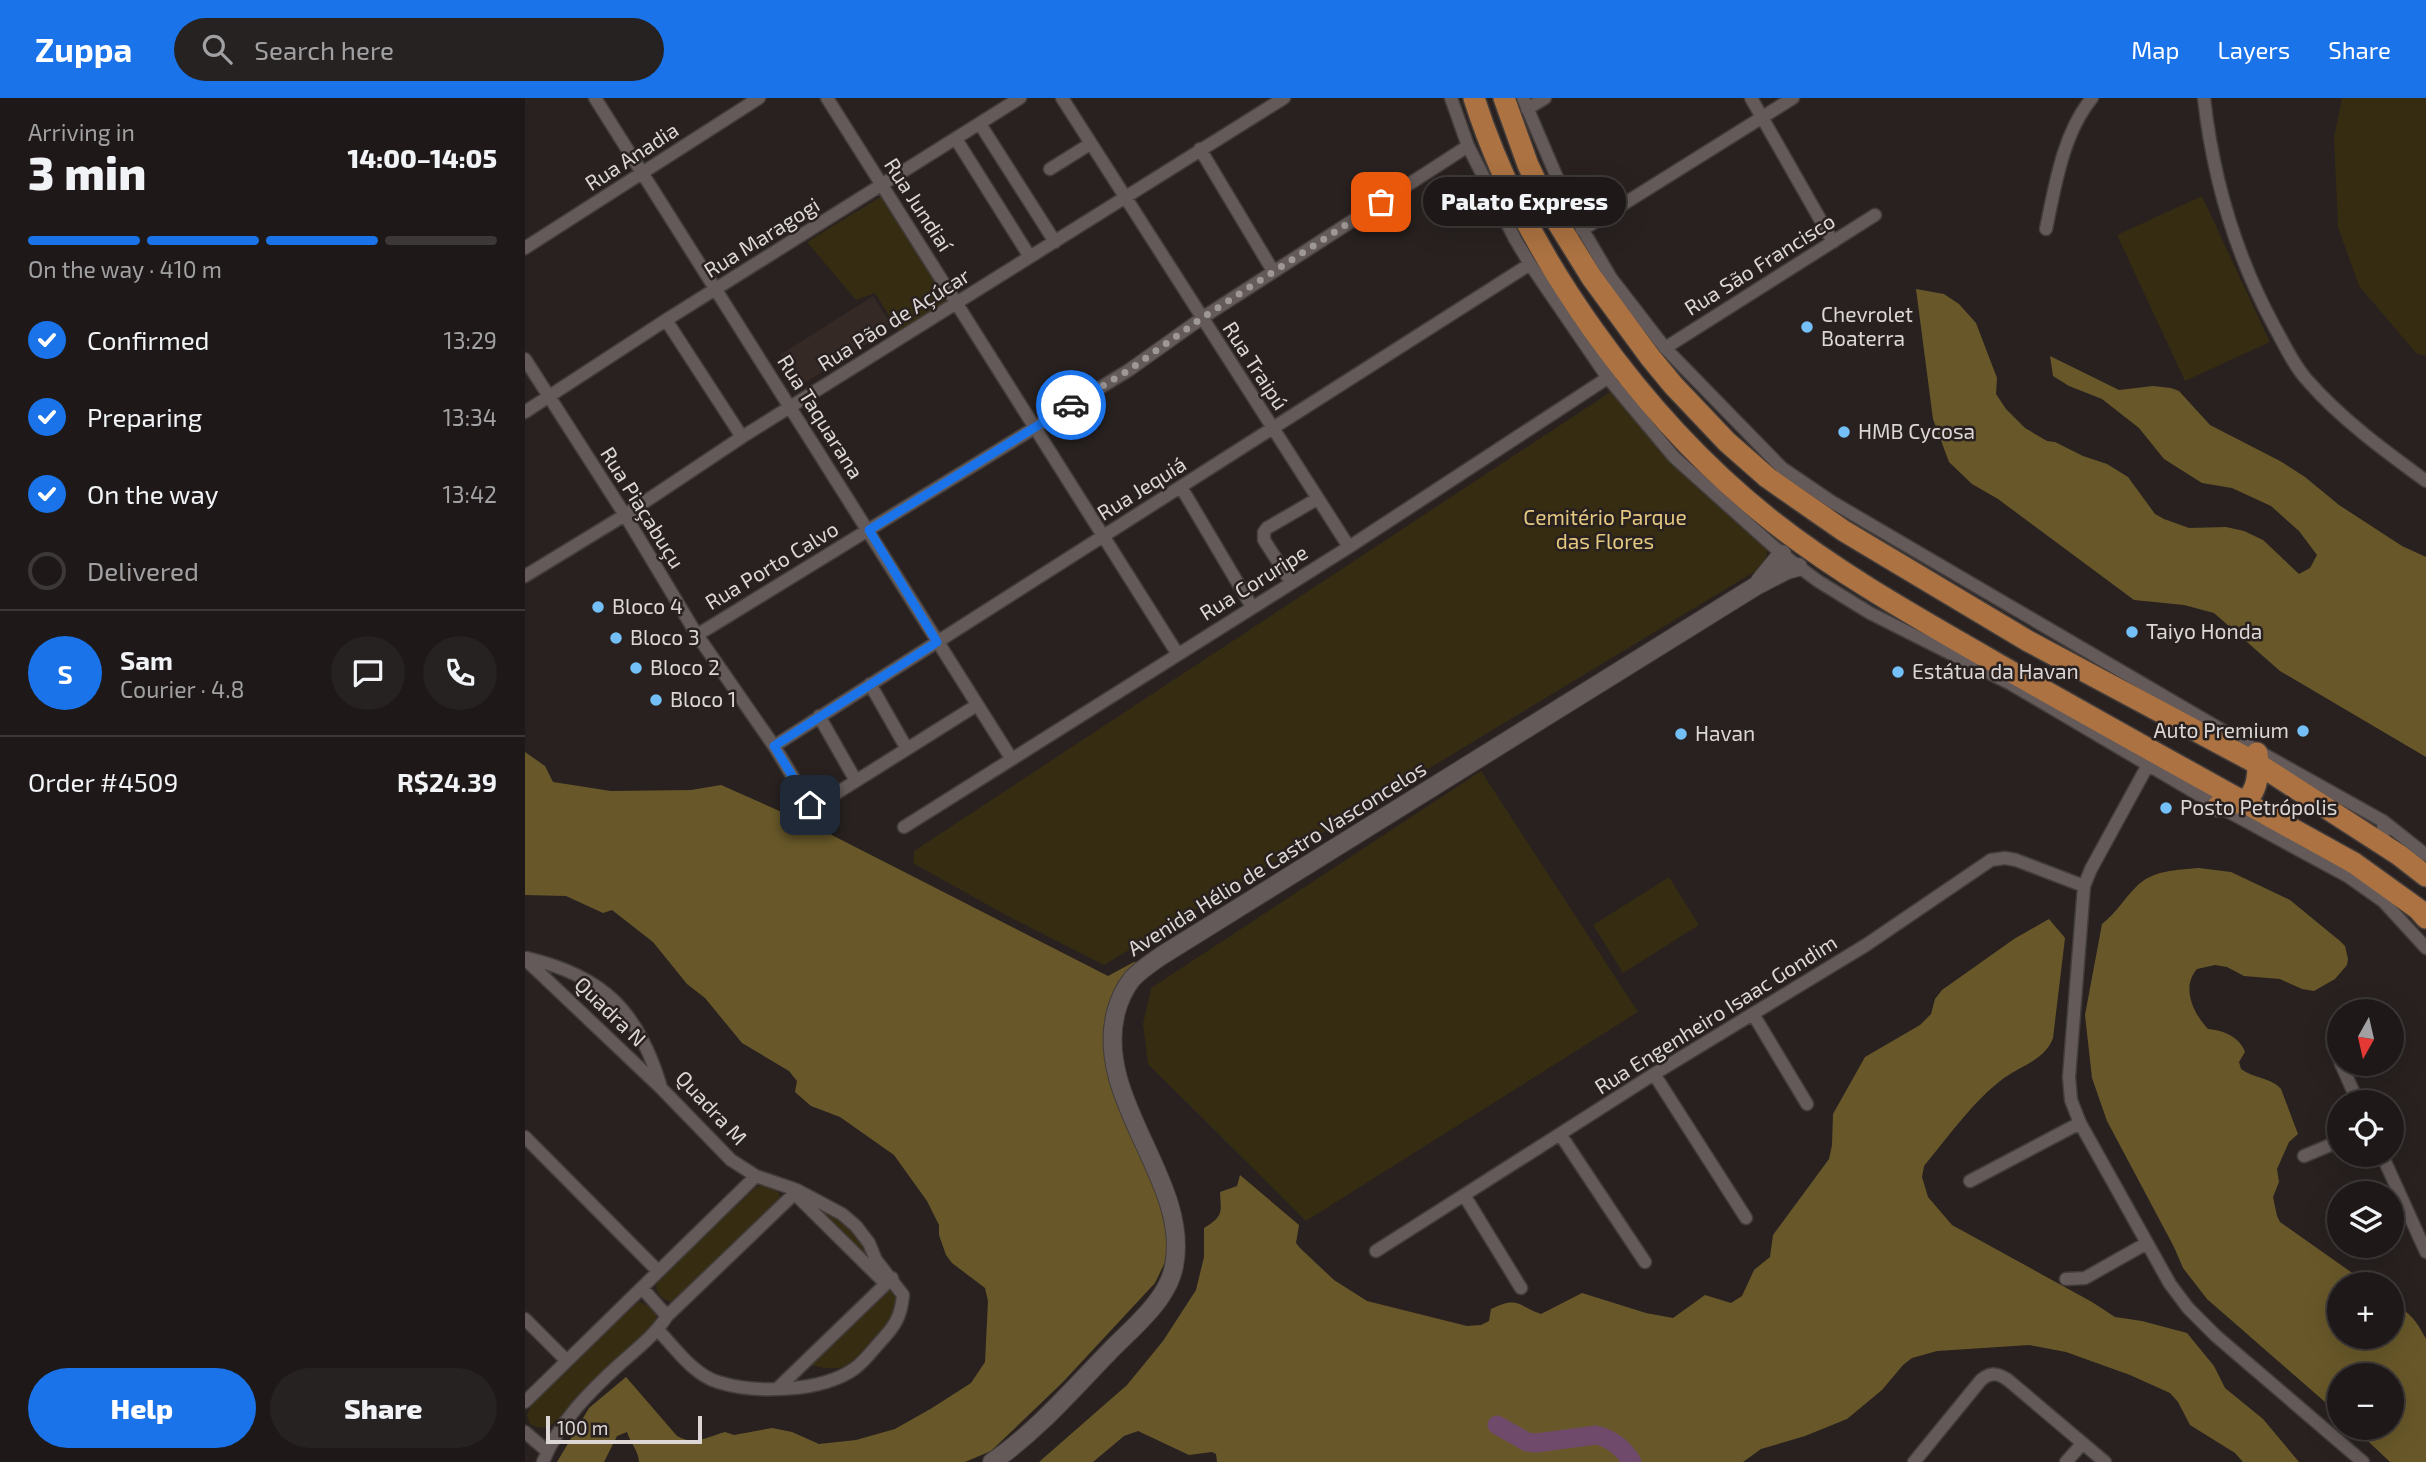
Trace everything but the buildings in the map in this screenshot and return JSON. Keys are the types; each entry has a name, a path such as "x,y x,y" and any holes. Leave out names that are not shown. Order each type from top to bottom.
{"highway":[{"path":"1474,98 1501,170 1531,230 1614,373 1737,491 1773,521 1860,582 2009,677 2244,801 2354,863 2418,909 2426,918"},
{"path":"1504,98 1528,165 1548,207 1592,278 1673,385 1727,442 1758,469 1844,531 2028,641 2257,757 2426,876"},
{"path":"2218,806 2244,801 2255,789 2257,757"}],"street":[{"name":"Rua Taquarana","path":"595,98 1011,758"},
{"name":"Rua Anadia","path":"525,248 759,98"},
{"name":"Rua Jundiaí","path":"827,98 1177,653"},
{"name":"Rua Maragogi","path":"525,412 666,320 1020,98"},
{"name":"Rua Traipú","path":"1062,98 1349,547"},
{"name":"Rua Pão de Açúcar","path":"525,576 625,516 742,437 1284,98"},
{"path":"1451,98 1468,146 1493,200 1530,264 1614,373 1674,457 1782,554 1870,613 2009,677 2218,806 2349,877 2383,901 2426,948"},
{"path":"1545,98 1525,104 1570,208 1611,278 1665,348 1782,468 1832,502 2257,757 2383,821 2426,855"},
{"path":"1751,98 1833,242"},
{"path":"1582,230 1793,98"},
{"path":"2046,229 2064,155 2084,108 2092,98"},
{"path":"2204,98 2214,163 2229,224 2253,286 2280,336 2305,379 2328,402 2426,481"},
{"path":"980,124 1055,242"},
{"path":"956,139 1030,257"},
{"path":"1050,169 1090,144"},
{"name":"Rua Porto Calvo","path":"697,635 1129,370 1273,271 1468,146"},
{"path":"1200,149 1273,271"},
{"name":"Rua São Francisco","path":"1665,348 1875,215"},
{"name":"Rua Jequiá","path":"774,746 1530,264"},
{"path":"666,320 742,437"},
{"name":"Rua Piaçabuçu","path":"525,359 697,635 774,746 811,806 816,806 856,781"},
{"name":"Rua Coruripe","path":"904,827 1349,547 1614,373"},
{"path":"1181,487 1252,607"},
{"path":"1291,582 1265,540 1264,532 1317,499"},
{"name":"Avenida Hélio de Castro Vasconcelos","path":"1756,586 1782,554"},
{"name":"Avenida Hélio de Castro Vasconcelos","path":"992,1462 1009,1451 1048,1416 1157,1303 1172,1274 1176,1241 1170,1209 1118,1081 1111,1049 1119,1002 1130,981 1161,957 1756,586 1798,567"},
{"path":"870,684 907,749"},
{"path":"819,716 856,781 977,705"},
{"path":"2149,764 2084,886 2069,1077 2071,1100 2080,1123 2170,1284 2195,1315 2363,1462"},
{"path":"2383,821 2384,846"},
{"name":"Rua Engenheiro Isaac Gondim","path":"1376,1251 1654,1074 1866,945 1991,860 2016,860 2084,886"},
{"name":"Quadra M","path":"530,962 572,972 591,983 627,1013 650,1053 661,1088 731,1160 757,1176 817,1199 842,1214 869,1243 888,1281"},
{"name":"Quadra N","path":"530,962 661,1088"},
{"path":"1753,1014 1807,1104"},
{"path":"1654,1074 1747,1219"},
{"path":"1970,1181 2080,1123"},
{"path":"1560,1134 1645,1262"},
{"path":"525,1137 658,1271"},
{"path":"2304,1156 2327,1146"},
{"path":"2388,1167 2422,1232 2426,1252"},
{"path":"525,1402 757,1176"},
{"name":"Quadra M","path":"658,1330 701,1374 709,1378 744,1386 778,1388 799,1388 825,1382 856,1368 889,1332 901,1314 903,1295 794,1194 778,1183"},
{"path":"525,1432 545,1457 563,1424 586,1397 658,1330 667,1316 794,1194"},
{"path":"1464,1195 1521,1288"},
{"path":"2066,1279 2085,1278 2147,1243"},
{"path":"778,1388 888,1281"},
{"path":"642,1288 667,1316"},
{"path":"525,1319 566,1360"},
{"path":"1915,1462 1985,1377 1996,1374 2008,1380 2105,1462"},
{"path":"2066,1462 2082,1444"}],"shaded area":[{"path":"1916,289 1944,294 1959,304 1976,323 1997,378 1996,394 2006,409 2025,428 2047,441 2107,464 2128,477 2155,514 2164,519 2189,528 2226,527 2244,531 2263,540 2299,574 2310,568 2317,555 2299,531 2271,506 2232,488 2202,483 2164,459 2139,428 2102,399 2069,386 2053,376 2050,356 2119,390 2153,386 2179,391 2210,425 2280,461 2305,477 2339,505 2402,546 2426,557 2426,757 2280,671 2214,613 2184,605 2134,600 1998,499 1972,484 1949,462 1933,419"},
{"path":"873,296 893,327 800,386 780,355"},
{"path":"525,752 545,766 553,782 611,791 691,790 721,785 820,829 1108,976 1134,962 1145,961 1106,1037 1170,1226 1166,1260 1155,1283 1062,1383 991,1451 965,1462 639,1462 627,1432 617,1436 604,1462 557,1462 589,1408 626,1377 677,1436 683,1439 701,1440 725,1432 734,1435 772,1428 792,1432 819,1444 856,1440 895,1429 971,1383 985,1362 988,1301 985,1288 952,1263 946,1255 939,1235 939,1225 927,1201 894,1155 840,1117 811,1106 795,1092 797,1081 789,1071 742,1043 705,998 687,984 653,942 612,910 603,913 566,896 525,895"},
{"path":"2199,868 2231,872 2290,900 2345,946 2347,965 2335,979 2314,991 2302,989 2280,979 2244,976 2227,967 2215,965 2197,969 2192,976 2189,992 2194,1008 2208,1029 2230,1035 2243,1047 2245,1052 2239,1062 2241,1069 2281,1089 2298,1134 2289,1142 2277,1169 2279,1182 2273,1197 2277,1216 2280,1222 2327,1255 2327,1258 2351,1272 2327,1272 2327,1349 2404,1349 2404,1310 2419,1326 2426,1339 2426,1462 2390,1462 2367,1440 2404,1440 2404,1363 2327,1363 2327,1404 2207,1299 2183,1268 2107,1121 2092,1078 2085,1015 2102,924 2142,881 2165,872"},
{"path":"2049,919 2065,938 2053,1038 2039,1057 2004,1078 1982,1097 1924,1166 1922,1177 1928,1197 1952,1225 2115,1317 2187,1333 2214,1366 2225,1388 2263,1419 2299,1462 2243,1462 2235,1453 2190,1425 2170,1393 2066,1352 2029,1345 1937,1351 1912,1358 1882,1390 1847,1419 1805,1436 1761,1449 1743,1462 1217,1462 1216,1454 1212,1452 1189,1455 1138,1431 1124,1436 1093,1462 1039,1462 1127,1385 1163,1341 1196,1290 1204,1257 1204,1228 1220,1213 1220,1192 1237,1186 1240,1175 1299,1225 1296,1243 1300,1248 1334,1280 1367,1301 1467,1326 1481,1325 1489,1321 1491,1309 1507,1303 1517,1303 1541,1314 1582,1293 1646,1313 1673,1318 1705,1295 1731,1303 1742,1296 1754,1270 1770,1257 1773,1235 1829,1159 1833,1114 1865,1057 1920,1025 1931,1014 1935,999 1942,990 2014,939"}],"green space":[{"path":"2342,98 2426,98 2426,356 2417,354 2359,286 2338,227 2334,138"},
{"path":"882,196 947,301 899,332 875,293 856,300 807,242"},
{"path":"2202,196 2270,342 2185,381 2117,235"},
{"name":"Cemitério Parque das Flores","path":"1627,381 1768,532 1768,551 1759,569 1104,965 1002,913 913,863 914,851"},
{"path":"1481,771 1638,1012 1306,1221 1148,1064 1143,1024 1151,988"},
{"path":"1669,877 1699,925 1623,973 1593,925"},
{"path":"765,1184 776,1188 780,1195 778,1203 673,1302 661,1296 656,1286 660,1277 756,1187"},
{"path":"819,1206 843,1219 868,1248 865,1254 860,1254 818,1210"},
{"path":"891,1285 898,1298 897,1308 886,1327 860,1355 845,1366 836,1368 807,1364"},
{"path":"639,1301 654,1309 657,1316 654,1323 557,1421 544,1428 530,1424 527,1415 532,1403"}],"waterway":[{"path":"1497,1425 1527,1442 1536,1443 1602,1436 1617,1445 1632,1462"}],"way so far":[{"path":"1071,405 1129,370 1202,318 1381,202"}],"place":[{"name":"Palato Express","path":"1381,202"},
{"name":"Chevrolet Boaterra","path":"1807,327"},
{"name":"HMB Cycosa","path":"1844,432"},
{"name":"Bloco 4","path":"598,607"},
{"name":"Taiyo Honda","path":"2132,632"},
{"name":"Bloco 3","path":"616,638"},
{"name":"Bloco 2","path":"636,668"},
{"name":"Estátua da Havan","path":"1898,672"},
{"name":"Bloco 1","path":"656,700"},
{"name":"Auto Premium","path":"2303,731"},
{"name":"Havan","path":"1681,734"},
{"name":"Posto Petrópolis","path":"2166,808"}],"route":[{"path":"810,805 774,746 937,642 869,530 1071,405"}]}
